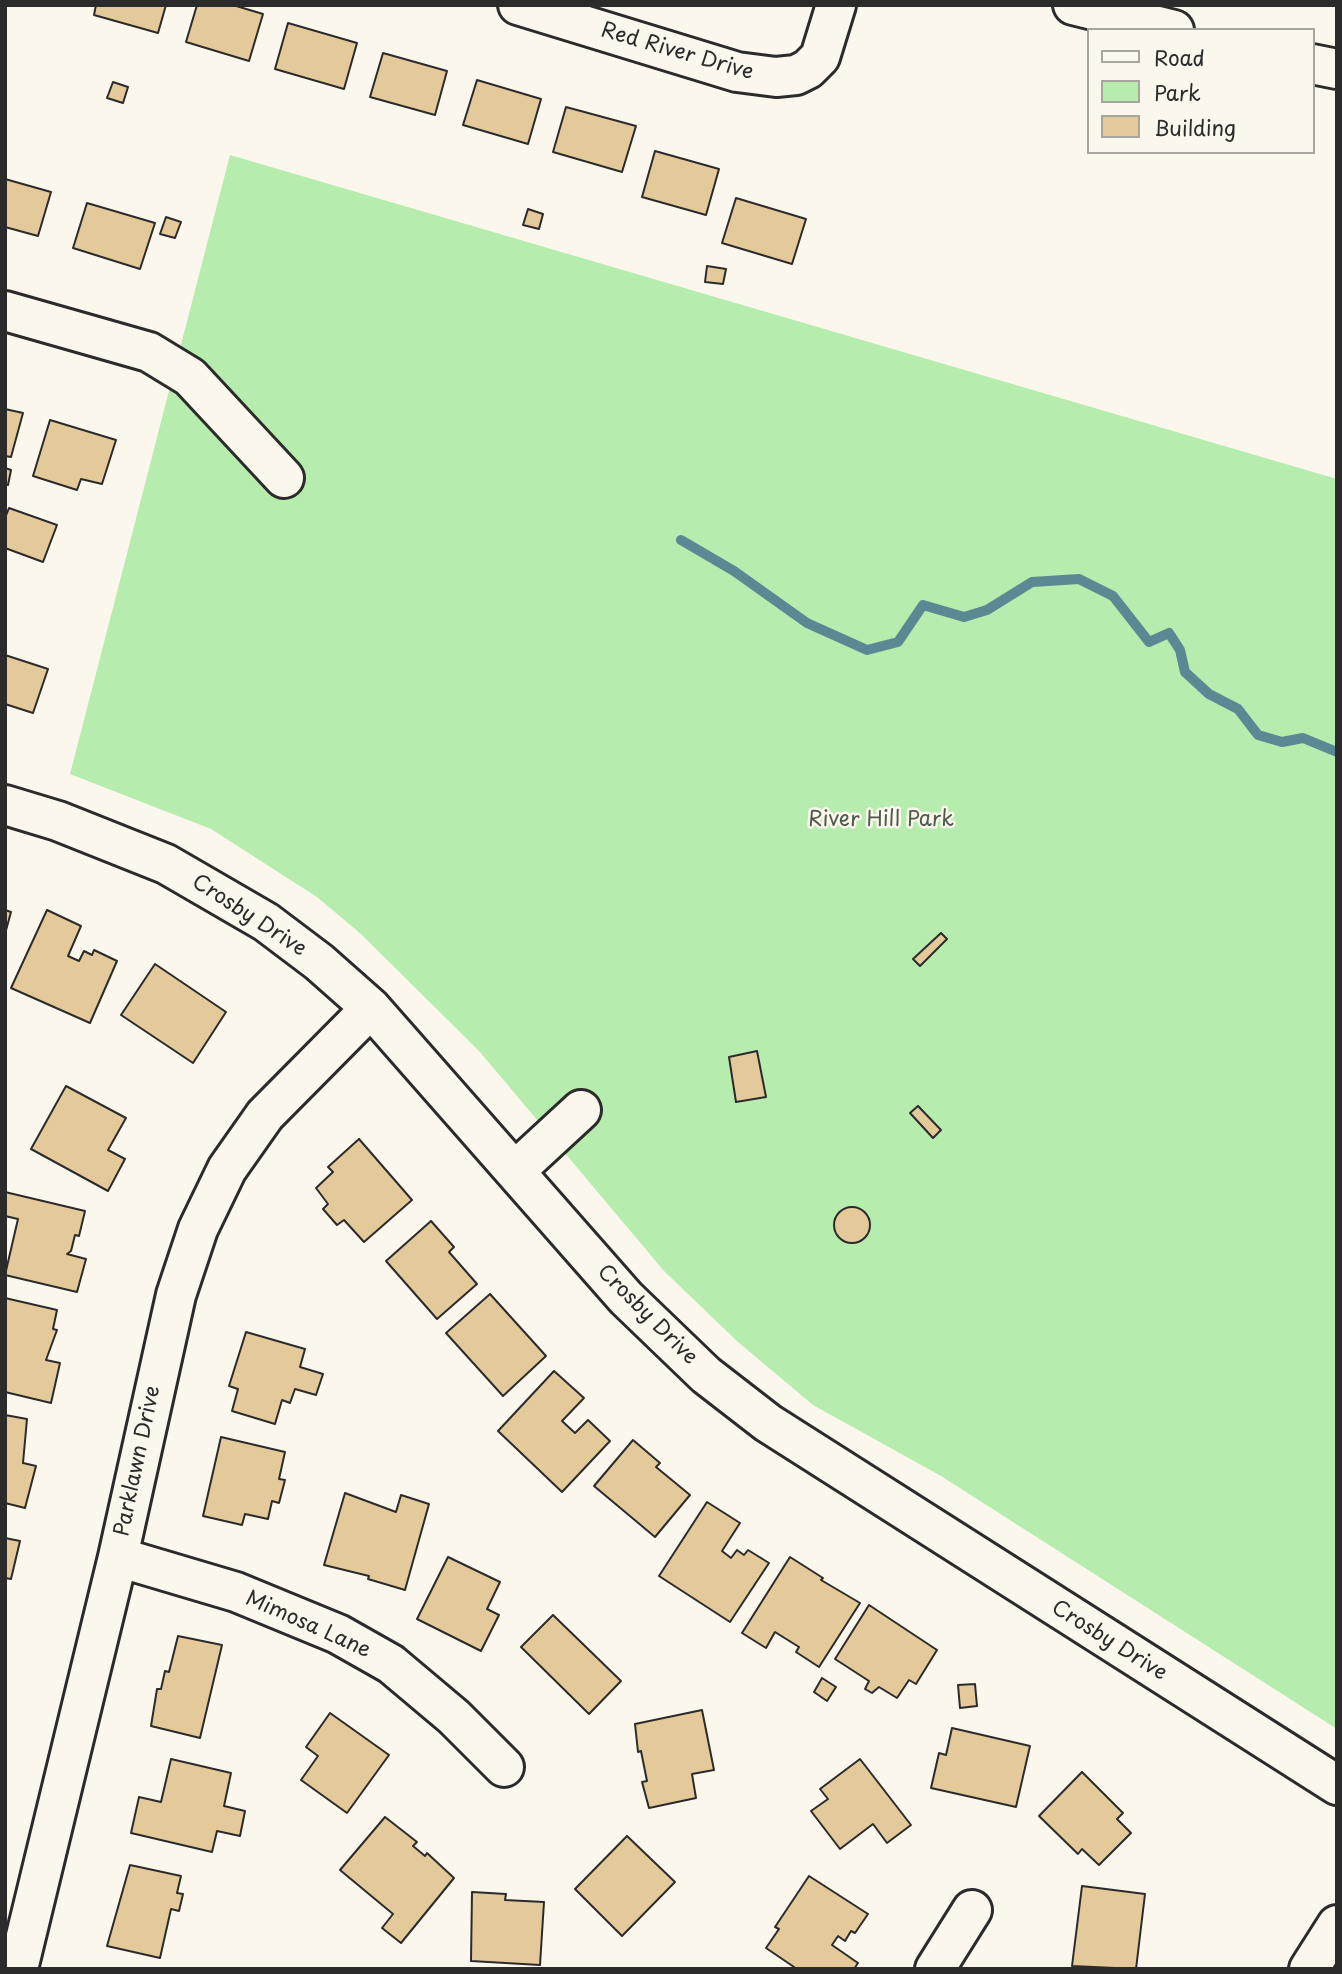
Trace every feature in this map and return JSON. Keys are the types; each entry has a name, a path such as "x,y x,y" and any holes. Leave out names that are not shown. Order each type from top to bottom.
{"street":[{"name":"Red River Drive","path":"518,5 737,72 776,78 796,75 808,69 820,57 836,5"},
{"path":"1073,5 1166,28"},
{"path":"1314,64 1337,69"},
{"path":"5,311 149,352 190,377 284,478"},
{"name":"Crosby Drive","path":"5,805 121,844 213,890 277,930 371,1008 626,1298 706,1375 768,1423 1337,1785"},
{"name":"Parklawn Drive","path":"18,1969 118,1557 176,1295 198,1229 228,1169 265,1115 371,1008"},
{"path":"516,1170 581,1110"},
{"name":"Mimosa Lane","path":"118,1557 236,1592 338,1634 391,1664 454,1717 503,1767"},
{"path":"935,1969 972,1910"},
{"path":"1309,1969 1337,1925"}],"green space":[{"name":"River Hill Park","path":"230,155 1337,479 1337,1729 941,1476 813,1405 738,1342 664,1271 480,1052 361,934 317,897 211,829 70,774"}],"building":[{"path":"96,5 166,5 158,33 94,15"},
{"path":"197,5 233,5 263,14 249,61 186,42"},
{"path":"288,23 357,43 344,89 275,69"},
{"path":"383,53 447,71 435,115 370,97"},
{"path":"477,80 541,99 528,144 463,125"},
{"path":"113,82 128,87 123,103 107,98"},
{"path":"566,107 636,126 622,172 553,152"},
{"path":"655,151 719,169 706,215 642,197"},
{"path":"5,179 51,192 38,236 5,227"},
{"path":"736,198 806,219 792,264 722,243"},
{"path":"87,203 155,223 140,269 73,248"},
{"path":"528,209 543,214 539,229 523,225"},
{"path":"166,217 181,222 175,238 160,234"},
{"path":"707,266 726,269 723,284 705,282"},
{"path":"5,409 23,413 11,457 5,456"},
{"path":"50,420 116,440 102,484 81,479 77,490 33,476"},
{"path":"5,468 11,470 8,485 5,484"},
{"path":"9,508 57,525 43,562 5,548 5,518"},
{"path":"5,655 48,669 33,713 5,704"},
{"path":"5,910 11,912 5,934"},
{"path":"47,910 81,926 68,956 79,961 84,951 92,955 94,950 117,961 90,1023 11,988"},
{"path":"941,933 947,939 920,966 913,959"},
{"path":"155,964 226,1012 193,1063 121,1015"},
{"path":"757,1051 766,1097 736,1102 729,1057"},
{"path":"66,1086 126,1118 108,1150 125,1159 108,1191 31,1149"},
{"path":"918,1106 941,1130 933,1138 910,1113"},
{"path":"359,1139 412,1200 364,1242 344,1220 337,1225 323,1209 328,1204 316,1188 333,1172 328,1167"},
{"path":"5,1192 85,1211 79,1236 75,1235 71,1251 67,1254 86,1259 77,1292 5,1275 18,1219 5,1216"},
{"path":"852,1207 865,1212 870,1225 865,1238 852,1243 839,1238 834,1225 839,1212"},
{"path":"431,1221 454,1247 449,1252 477,1284 437,1319 386,1261"},
{"path":"490,1294 546,1356 503,1396 446,1333"},
{"path":"5,1298 57,1310 53,1329 57,1330 46,1360 60,1363 51,1403 5,1392"},
{"path":"246,1332 305,1349 300,1367 323,1374 316,1395 295,1389 290,1403 282,1400 275,1424 232,1411 238,1389 229,1386"},
{"path":"554,1371 584,1398 562,1421 575,1433 588,1420 610,1441 562,1492 498,1431"},
{"path":"5,1415 27,1419 23,1463 36,1466 25,1508 5,1503"},
{"path":"221,1437 285,1452 279,1479 285,1480 279,1503 272,1501 268,1519 245,1514 242,1525 203,1516"},
{"path":"633,1440 660,1463 656,1467 690,1495 655,1537 594,1486"},
{"path":"345,1493 396,1512 401,1495 429,1504 405,1590 368,1579 369,1576 324,1565"},
{"path":"707,1502 740,1523 722,1551 731,1558 737,1550 744,1555 748,1550 769,1563 730,1622 659,1576"},
{"path":"5,1538 20,1541 11,1579 5,1578"},
{"path":"448,1557 500,1582 487,1609 499,1615 481,1651 417,1619"},
{"path":"790,1557 823,1578 821,1580 860,1603 819,1667 796,1652 799,1647 775,1632 766,1648 742,1633"},
{"path":"869,1605 937,1650 916,1684 909,1680 897,1698 879,1687 872,1693 865,1689 869,1681 835,1659"},
{"path":"553,1615 621,1681 589,1714 521,1647"},
{"path":"178,1636 222,1645 200,1738 151,1726 157,1689 161,1689 165,1671 169,1672"},
{"path":"822,1678 836,1687 827,1701 814,1692"},
{"path":"975,1684 977,1706 960,1708 958,1685"},
{"path":"702,1710 714,1770 692,1774 696,1798 649,1808 642,1782 647,1781 641,1751 638,1752 635,1724"},
{"path":"330,1713 389,1755 347,1813 301,1780 318,1756 306,1747"},
{"path":"952,1728 1030,1746 1016,1807 931,1788 939,1753 946,1755"},
{"path":"171,1759 231,1773 224,1806 245,1811 240,1836 217,1831 212,1852 131,1833 139,1797 161,1802"},
{"path":"860,1759 911,1825 887,1843 873,1824 840,1849 811,1811 828,1799 820,1789"},
{"path":"1082,1772 1123,1813 1117,1819 1131,1833 1099,1865 1082,1849 1078,1854 1039,1816"},
{"path":"385,1817 417,1842 413,1846 425,1856 427,1853 454,1878 401,1943 382,1928 393,1914 340,1870"},
{"path":"627,1836 675,1882 622,1936 575,1889"},
{"path":"130,1865 181,1876 177,1893 183,1894 179,1911 171,1909 160,1958 107,1946"},
{"path":"809,1876 868,1914 855,1933 851,1931 845,1941 838,1936 832,1945 858,1963 854,1969 797,1969 766,1948 779,1929 775,1927"},
{"path":"1082,1886 1145,1894 1136,1969 1072,1966"},
{"path":"472,1892 506,1894 505,1900 544,1902 540,1965 471,1961"}],"waterway":[{"path":"681,540 734,571 807,623 867,650 898,642 923,605 964,617 987,610 1032,582 1079,579 1113,596 1149,642 1169,633 1180,650 1185,672 1209,694 1238,709 1258,735 1282,742 1303,738 1337,752"}]}
